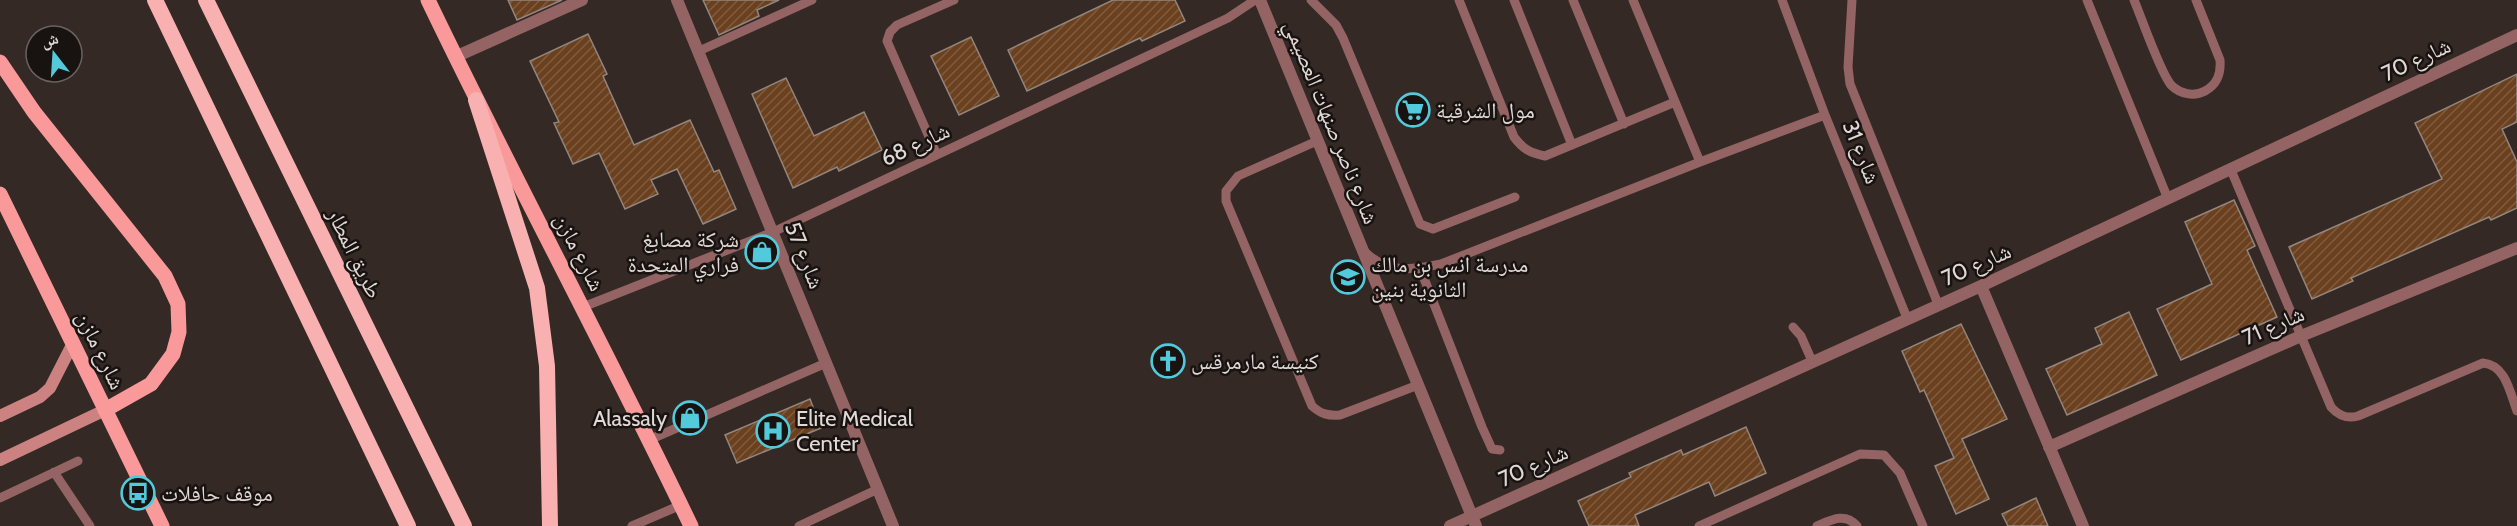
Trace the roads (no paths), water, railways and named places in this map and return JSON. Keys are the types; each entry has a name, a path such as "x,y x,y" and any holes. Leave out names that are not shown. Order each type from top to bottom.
{"highway":[{"path":"155,0 408,526"},
{"name":"طريق المطار","path":"206,0 464,526"},
{"path":"476,100 537,288 547,366 550,526"}],"main road":[{"name":"شارع مازن","path":"428,0 691,526"},
{"path":"0,62 34,112 165,276 178,304 179,332 173,354 151,384 105,410 0,460"},
{"name":"شارع مازن","path":"0,194 162,526"},
{"path":"0,416 40,397 50,388 73,344"}],"street":[{"path":"455,57 582,0"},
{"name":"شارع 57","path":"678,0 893,526"},
{"name":"شارع ناصر صنهات العصيمي","path":"1258,0 1474,521"},
{"name":"شارع 70","path":"1450,526 1474,521 1812,361 1981,286 2517,35"},
{"name":"شارع 71","path":"2049,447 2301,336 2517,248"},
{"path":"1981,286 2083,526"}],"lane":[{"path":"699,51 812,0"},
{"path":"937,155 887,41 890,32 897,25 954,0"},
{"name":"شارع 68","path":"583,307 773,232 1228,18 1258,0"},
{"path":"1311,0 1336,25 1343,38 1420,224 1433,229 1515,197"},
{"path":"1459,0 1514,137 1522,148 1533,154 1545,156 1675,102"},
{"path":"1514,0 1572,145"},
{"path":"1573,0 1624,124"},
{"path":"1633,0 1700,162"},
{"name":"شارع 31","path":"1782,0 1825,115 1907,318"},
{"path":"1852,0 1848,67 1850,84 1938,304"},
{"path":"2087,0 2168,199"},
{"path":"2134,0 2167,79 2178,91 2194,94 2202,93 2215,83 2221,68 2220,60 2196,0"},
{"path":"1361,248 1374,261 1395,270 1441,264 1825,115"},
{"path":"1317,141 1238,176 1226,191 1226,201 1312,406 1320,413 1329,416 1340,415 1418,385"},
{"path":"2231,170 2331,407 2342,416 2358,416 2483,363 2490,363 2500,370 2517,411"},
{"path":"1420,268 1482,427 1492,449 1500,450"},
{"path":"1793,327 1801,336 1812,361"},
{"path":"649,440 826,363"},
{"path":"1699,526 1860,454 1884,455 1900,473 1923,526"},
{"path":"0,498 78,461"},
{"path":"54,472 90,526"},
{"path":"799,526 878,489"},
{"path":"632,526 681,505"},
{"path":"1816,526 1838,517 1852,520 1857,526"}],"place":[{"name":"مول الشرقية","path":"1413,110"},
{"name":"شركة مصابغ فراري المتحدة","path":"762,252"},
{"name":"مدرسة انس بن مالك الثانوية بنين","path":"1348,277"},
{"name":"كنيسة مارمرقس","path":"1168,361"},
{"name":"Alassaly","path":"690,418"},
{"name":"Elite Medical Center","path":"773,431"},
{"name":"موقف حافلات","path":"138,493"}]}
